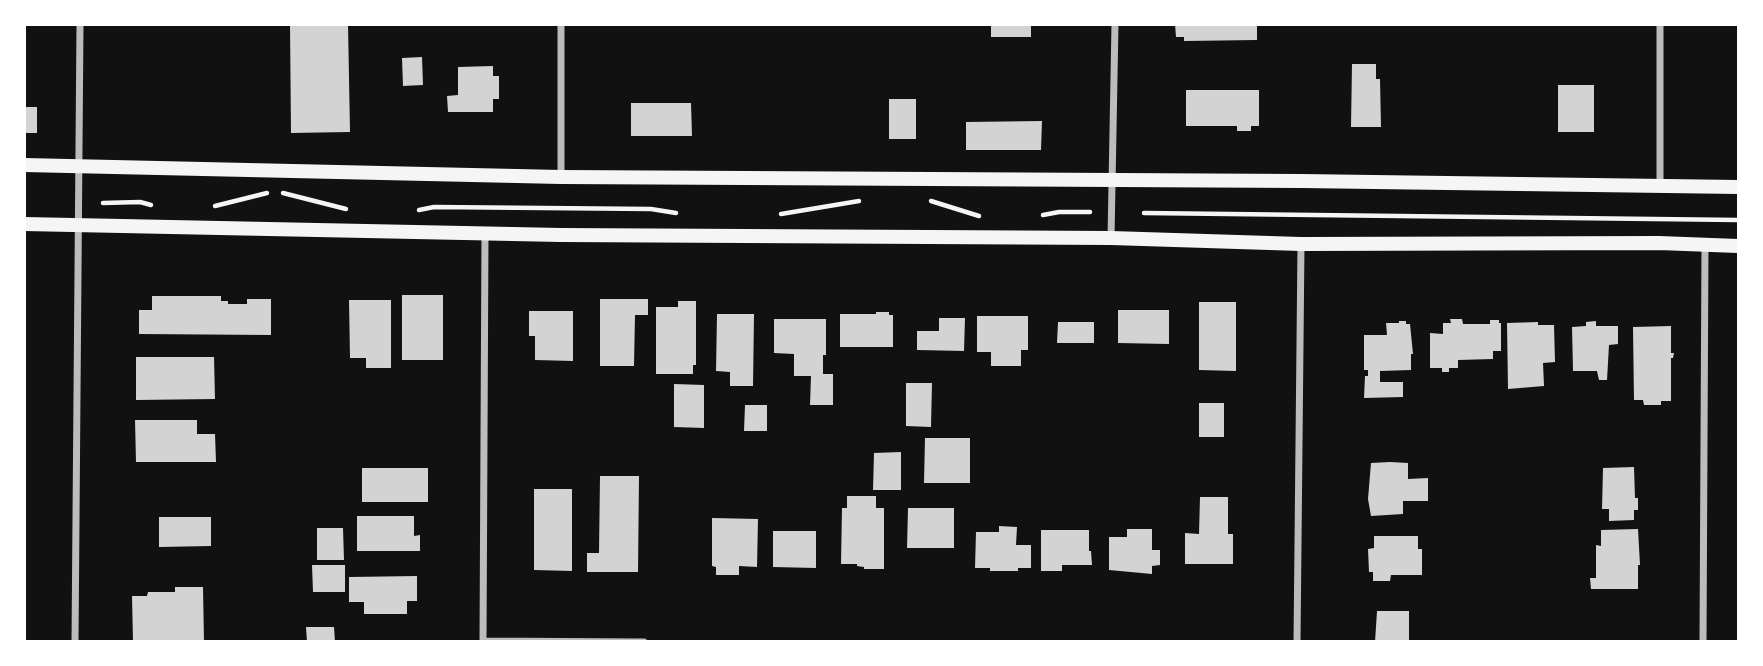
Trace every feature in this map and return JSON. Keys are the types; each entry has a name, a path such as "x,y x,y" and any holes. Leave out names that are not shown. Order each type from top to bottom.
{"main road":[{"path":"24,165 561,177 1738,187"},
{"path":"24,224 485,234 1111,238 1301,244 1738,246"}],"street":[{"path":"75,642 80,24"},
{"path":"561,24 561,177"},
{"path":"1111,238 1115,24"},
{"path":"1660,24 1660,185"},
{"path":"485,234 484,641 644,642"},
{"path":"1297,642 1301,244"},
{"path":"1703,642 1705,245"}],"path":[{"path":"212,206 264,193 281,192 347,209"},
{"path":"774,215 864,200"},
{"path":"926,200 990,219"},
{"path":"103,202 140,202 163,208"},
{"path":"413,211 435,207 651,209 688,215"},
{"path":"1040,216 1059,212 1090,212"},
{"path":"1144,213 1738,220"}],"building":[{"path":"290,24 348,24 350,132 291,133"},
{"path":"991,24 1031,24 1031,37 991,37"},
{"path":"1175,24 1257,24 1257,40 1184,41 1184,37 1176,37"},
{"path":"422,57 423,85 403,86 402,58"},
{"path":"1352,64 1376,64 1376,79 1380,79 1381,127 1351,127"},
{"path":"493,66 493,76 499,76 499,99 493,99 493,112 448,112 447,96 458,95 458,67"},
{"path":"1558,85 1594,85 1594,132 1558,132"},
{"path":"1186,90 1259,90 1259,126 1251,126 1251,131 1237,131 1237,126 1186,126"},
{"path":"889,99 916,99 916,139 889,139"},
{"path":"631,103 691,103 692,136 631,136"},
{"path":"24,107 37,107 37,133 24,133"},
{"path":"1042,121 1041,150 966,150 966,122"},
{"path":"402,295 443,295 443,360 402,360"},
{"path":"152,296 221,296 221,301 228,301 228,304 247,304 247,299 271,299 271,335 139,334 139,310 152,310"},
{"path":"600,299 648,299 648,315 635,315 634,366 600,366"},
{"path":"349,300 391,300 391,368 366,368 366,358 350,358"},
{"path":"678,301 696,301 696,365 693,365 693,374 656,374 656,307 678,307"},
{"path":"1199,302 1236,302 1236,371 1199,370"},
{"path":"1118,310 1169,310 1169,344 1118,343"},
{"path":"529,311 573,311 573,361 535,360 535,336 529,336"},
{"path":"889,312 889,315 893,315 893,347 840,347 840,314"},
{"path":"717,314 754,314 753,386 730,386 730,372 716,371"},
{"path":"977,316 1028,316 1028,350 1021,350 1021,366 991,366 991,352 977,352"},
{"path":"939,318 965,318 964,351 917,350 917,331 939,331"},
{"path":"774,319 826,319 823,374 833,374 833,405 810,405 811,376 794,376 794,354 774,353"},
{"path":"1450,319 1462,319 1463,324 1490,324 1490,320 1499,320 1501,351 1493,351 1493,359 1458,360 1458,368 1449,368 1449,372 1442,372 1442,368 1430,368 1430,333 1443,334 1443,323 1451,323"},
{"path":"1399,321 1410,324 1413,354 1411,370 1380,371 1380,382 1403,382 1403,397 1364,398 1365,376 1368,376 1368,370 1364,370 1364,335 1387,335 1386,323"},
{"path":"1596,321 1596,326 1618,326 1618,344 1609,345 1607,380 1599,380 1597,371 1573,371 1572,327 1586,326 1586,322"},
{"path":"1058,322 1094,322 1094,343 1057,343"},
{"path":"1538,322 1538,325 1554,325 1555,362 1543,363 1544,386 1508,389 1507,323"},
{"path":"1671,326 1671,353 1674,353 1671,358 1671,401 1661,401 1661,405 1644,405 1643,400 1634,400 1633,327"},
{"path":"136,357 214,357 215,399 136,400"},
{"path":"906,383 932,383 931,427 906,426"},
{"path":"674,384 704,385 704,428 674,427"},
{"path":"1199,403 1224,403 1224,437 1199,437"},
{"path":"745,405 767,405 767,431 744,431"},
{"path":"135,420 197,420 197,434 215,434 216,462 136,462"},
{"path":"925,438 970,438 970,483 924,483"},
{"path":"901,452 901,490 873,490 874,453"},
{"path":"1371,463 1408,463 1408,479 1428,478 1428,501 1403,501 1403,514 1371,516 1368,499"},
{"path":"1634,467 1638,510 1634,510 1634,520 1609,521 1609,509 1602,509 1603,468"},
{"path":"362,468 428,468 428,502 362,502"},
{"path":"600,476 639,476 638,572 587,572 587,553 599,553"},
{"path":"534,489 572,489 572,571 534,570"},
{"path":"847,496 876,496 876,508 884,508 884,569 864,569 857,564 841,564 842,508 847,508"},
{"path":"1200,497 1228,497 1228,534 1233,534 1233,564 1185,564 1185,533 1199,534"},
{"path":"908,508 954,508 954,548 907,548"},
{"path":"357,516 414,516 414,536 420,535 420,551 357,551"},
{"path":"159,517 211,517 211,546 159,547"},
{"path":"712,518 758,519 757,567 739,566 739,575 716,575 716,567 712,566"},
{"path":"999,526 1017,527 1016,545 1031,545 1031,568 990,571 990,568 975,568 976,532 999,532"},
{"path":"317,528 343,528 344,560 317,560"},
{"path":"1127,529 1152,529 1152,550 1160,550 1160,565 1152,566 1152,574 1109,570 1109,537 1127,537"},
{"path":"1638,529 1638,589 1591,589 1590,578 1596,578 1596,545 1601,546 1601,530"},
{"path":"1041,530 1089,530 1092,565 1062,565 1062,571 1041,571"},
{"path":"773,531 816,531 816,568 773,567"},
{"path":"1374,536 1418,536 1418,549 1422,549 1422,575 1391,575 1390,581 1373,581 1373,572 1369,572 1368,549 1374,548"},
{"path":"312,565 345,565 345,592 313,592"},
{"path":"417,576 417,601 407,601 407,614 364,614 364,602 349,602 349,577"},
{"path":"175,587 203,587 204,642 133,642 132,596 147,596 148,592 175,592"},
{"path":"1377,611 1409,611 1409,642 1375,642"},
{"path":"306,627 334,627 335,642 307,642"}]}
